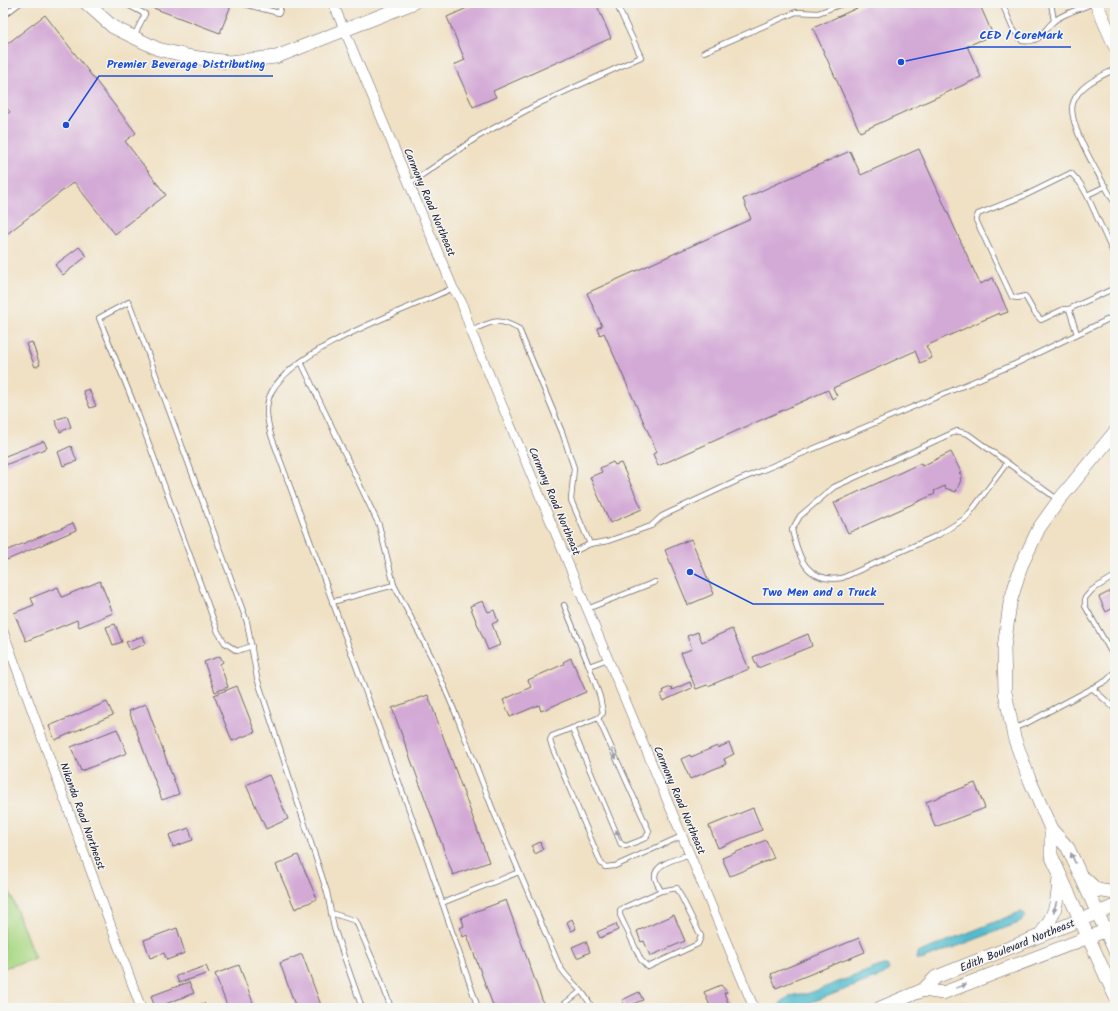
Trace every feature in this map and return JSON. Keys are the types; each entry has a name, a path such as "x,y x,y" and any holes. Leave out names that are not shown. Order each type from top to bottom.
{"street":[{"path":"86,3 113,27 158,49 192,58 229,62 276,57 413,3"},
{"name":"Carmony Road Northeast","path":"333,3 453,288 461,301 471,331 754,1008"},
{"path":"1095,3 1115,46"},
{"path":"1115,432 1059,500 1039,528 1021,566 1010,603 1004,648 1005,692 1012,728 1028,776 1051,829 1068,848 1098,913 1111,929 1115,951"},
{"name":"Nikanda Road Northeast","path":"3,631 141,1008"},
{"path":"1051,829 1051,855 1115,996"},
{"path":"1039,936 1049,924 1056,909 1059,874"},
{"path":"1081,876 1097,890 1115,894"},
{"name":"Edith Boulevard Northeast","path":"880,1008 923,990 936,977 1115,906"},
{"name":"Edith Boulevard Northeast","path":"923,990 943,993 1111,929"}],"lane":[{"path":"3,16 20,3"},
{"path":"124,3 145,14 134,37"},
{"path":"240,3 278,13 281,3"},
{"path":"409,184 493,128 540,102 641,57 616,3"},
{"path":"704,52 796,12 818,14 845,3"},
{"path":"1002,3 1013,29 1022,41 1032,42 1041,36 1054,21 1095,3"},
{"path":"1051,3 1054,21"},
{"path":"1115,69 1089,83 1079,93 1073,102 1071,111 1078,136 1115,204"},
{"path":"1115,257 1087,195 1080,183 1071,173 978,214 976,220 1012,297 1018,298 1025,296 1034,312 1042,320 1064,309 1069,309 1115,288"},
{"path":"1087,195 1106,186"},
{"path":"453,288 347,335 301,362 286,372 271,392 266,411 267,419 442,903 478,1008"},
{"path":"252,646 237,651 225,643 218,632 138,414 99,318 129,302 247,622 252,646 257,678 320,870 334,928 362,1008"},
{"path":"1069,309 1077,334"},
{"path":"565,556 590,544 608,541 651,526 662,516 739,480 997,372 1115,316"},
{"path":"471,331 491,321 505,322 519,329 562,432 574,468 571,500 590,544"},
{"path":"301,362 379,525 394,585 433,660 519,872 562,972 581,991 592,1008"},
{"path":"1007,463 966,518 938,535 842,578 828,580 810,572 797,550 792,530 800,516 834,487 958,431 968,434 1059,500"},
{"path":"1115,576 1092,590 1085,598 1085,606 1115,659"},
{"path":"587,609 655,582"},
{"path":"332,602 394,585"},
{"path":"564,605 589,666 600,697 603,713 598,718 552,736 550,740 598,856 604,867 615,866 682,836"},
{"path":"589,666 608,659"},
{"path":"1012,728 1024,724 1106,681 1115,672"},
{"path":"1092,688 1115,709"},
{"path":"572,728 621,844 626,846 646,838 649,831 598,718"},
{"path":"661,891 655,877 656,870 661,866 690,854"},
{"path":"442,903 519,872"},
{"path":"677,888 701,936 701,941 698,944 648,967 641,960 620,916 620,910 661,891 677,888"},
{"path":"331,913 356,921 378,972 391,1008"},
{"path":"559,1008 581,991"}],"green space":[{"path":"3,874 35,959 3,968"}],"water":[{"path":"1020,912 1023,913 1025,917 1021,922 921,960 916,959 917,953"},
{"path":"883,965 887,965 889,969 884,975 809,1003 805,1008 778,1008 786,998 790,996 807,994"}],"building":[{"path":"140,3 232,3 220,33"},
{"path":"478,3 596,3 611,38 493,91 496,97 473,107 454,65 465,60 447,17"},
{"path":"868,3 979,3 993,35 967,46 981,77 860,132 813,28"},
{"path":"45,15 136,133 125,141 166,195 115,234 74,182 3,237 3,117 10,112 3,103 3,47"},
{"path":"919,149 980,284 993,278 1008,312 1000,315 999,313 926,346 932,358 920,363 915,351 833,388 837,396 832,399 828,390 658,466 653,454 657,452 604,333 600,335 597,328 602,326 587,293 751,219 743,199 850,151 861,175"},
{"path":"79,247 87,256 63,275 55,265"},
{"path":"32,342 40,365 35,367 26,344"},
{"path":"89,389 96,406 90,408 83,391"},
{"path":"67,416 71,427 60,432 55,420"},
{"path":"44,441 47,448 3,466 3,457"},
{"path":"71,446 77,461 63,466 58,452"},
{"path":"951,452 961,472 959,473 963,476 960,478 961,480 956,492 945,488 945,486 934,491 935,494 848,533 834,503 921,463 922,466"},
{"path":"613,462 615,465 621,463 642,509 610,523 590,477 602,472 600,468"},
{"path":"73,523 76,530 7,560 3,552"},
{"path":"691,539 714,594 688,605 665,550"},
{"path":"100,581 113,613 79,627 77,620 26,641 14,613 34,605 31,598 58,587 62,597"},
{"path":"1115,589 1115,607 1106,612 1099,597"},
{"path":"483,601 488,612 494,610 498,621 492,624 500,645 488,650 470,606"},
{"path":"115,624 122,642 113,645 106,627"},
{"path":"732,629 749,669 708,686 707,685 696,689 681,653 692,649 687,636 698,632 702,642"},
{"path":"808,634 812,646 758,668 753,657"},
{"path":"143,636 146,644 130,650 126,642"},
{"path":"220,656 223,662 220,664 228,687 215,692 204,662"},
{"path":"571,658 586,692 541,711 539,705 510,717 503,700 531,687 528,680 564,664 563,662"},
{"path":"690,682 692,688 663,701 660,695 664,693 663,690 671,687 672,690"},
{"path":"237,686 255,732 232,741 214,695"},
{"path":"428,695 489,862 453,875 392,708"},
{"path":"107,702 113,715 55,740 49,726"},
{"path":"146,704 179,794 162,800 129,711"},
{"path":"117,729 127,753 81,771 71,747"},
{"path":"729,743 734,754 724,759 726,764 690,779 681,759 690,755 691,757 717,746 718,748"},
{"path":"269,775 288,819 266,829 246,785"},
{"path":"975,783 985,808 935,827 926,802"},
{"path":"753,808 762,830 718,848 709,826"},
{"path":"189,828 193,840 173,847 169,835"},
{"path":"766,840 774,858 730,876 722,858"},
{"path":"540,842 543,850 535,854 532,846"},
{"path":"298,855 317,899 295,909 276,865"},
{"path":"506,900 545,1008 494,1008 467,935 463,937 460,928 464,926 461,917"},
{"path":"674,915 685,941 650,956 644,941 641,942 637,931"},
{"path":"572,919 576,929 571,931 567,922"},
{"path":"616,924 618,930 600,938 597,932"},
{"path":"177,928 185,953 167,960 164,953 150,958 144,940"},
{"path":"859,938 865,952 776,988 771,974"},
{"path":"586,941 590,952 577,958 572,947"},
{"path":"302,954 322,1008 296,1008 280,963"},
{"path":"239,965 255,1008 228,1008 215,974"},
{"path":"206,966 209,973 179,983 176,976"},
{"path":"189,982 194,993 155,1008 151,996"},
{"path":"721,985 727,992 724,993 730,1007 711,1008 704,992"},
{"path":"639,992 643,1000 625,1007 622,1000"},
{"path":"204,1003 206,1008 189,1008"}],"place":[{"name":"CED / CoreMark","path":"901,62"},
{"name":"Premier Beverage Distributing","path":"66,125"},
{"name":"Two Men and a Truck","path":"690,572"}]}
